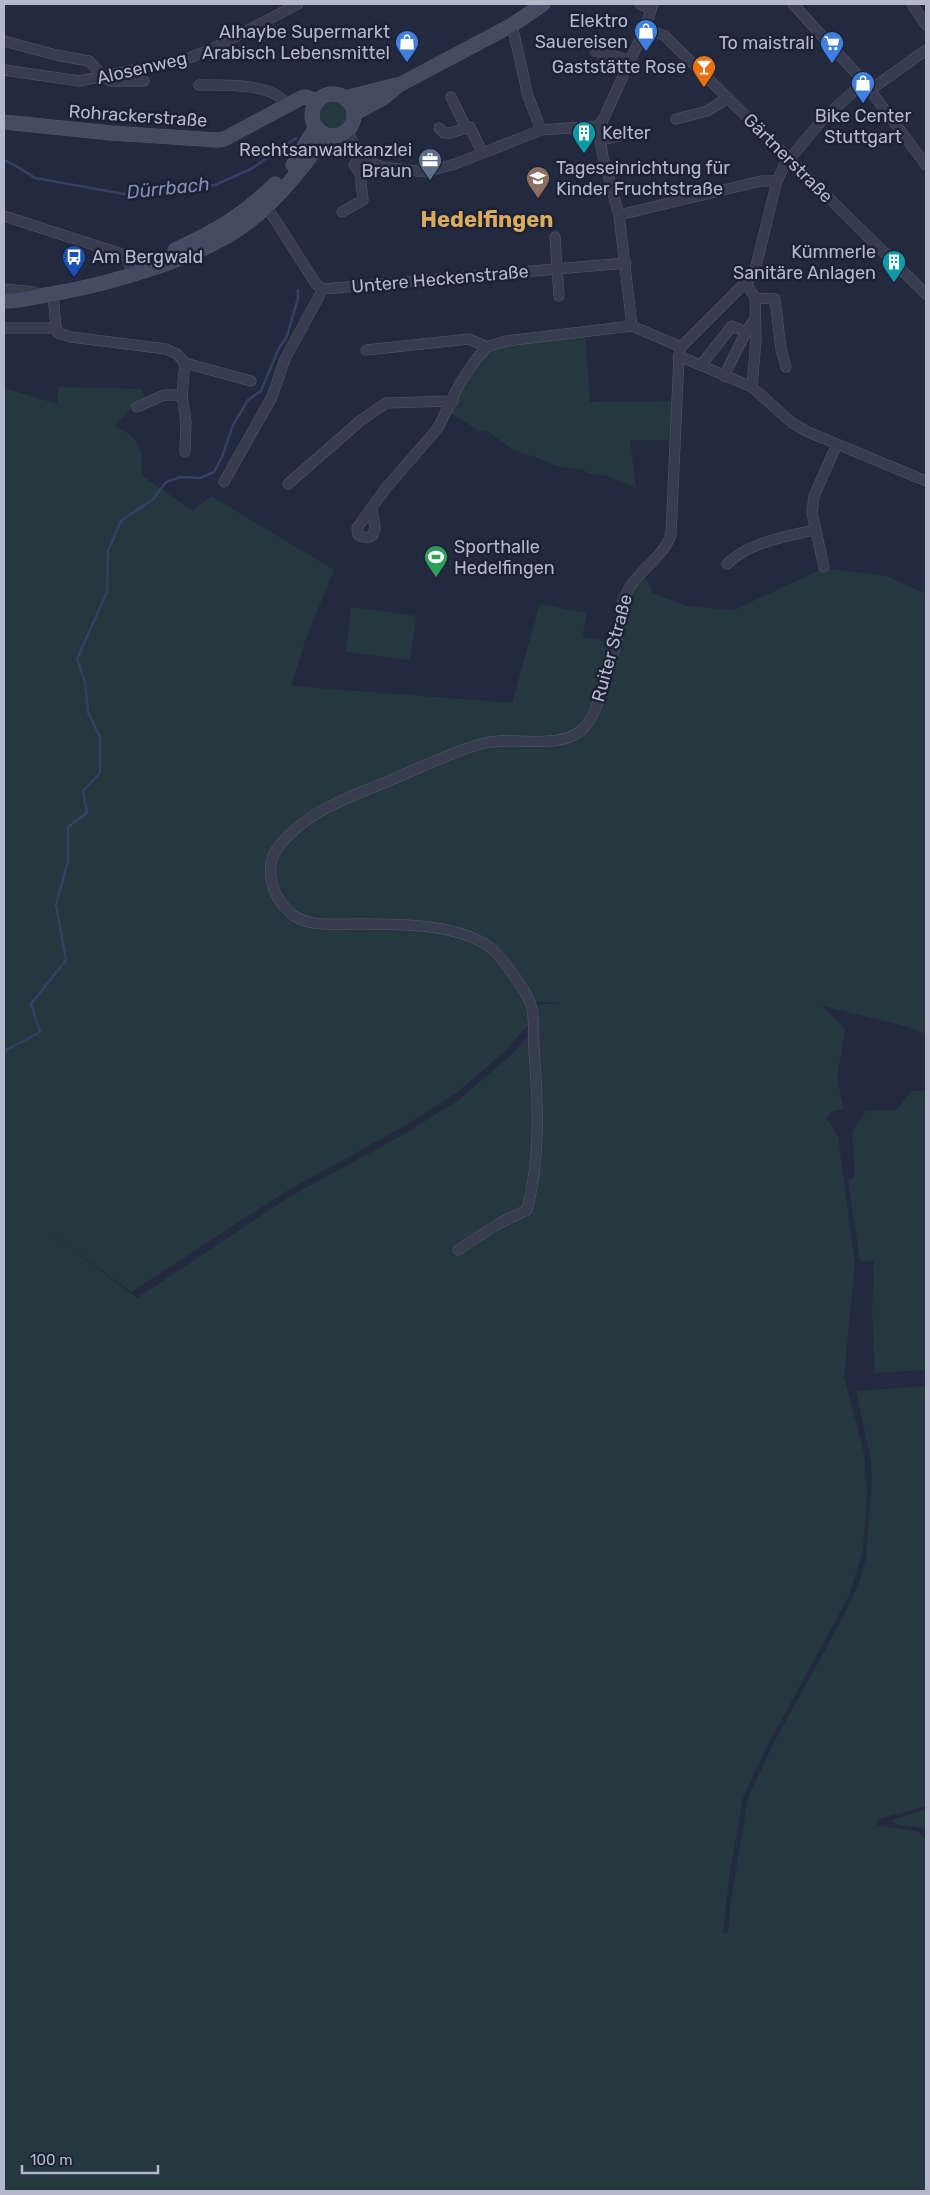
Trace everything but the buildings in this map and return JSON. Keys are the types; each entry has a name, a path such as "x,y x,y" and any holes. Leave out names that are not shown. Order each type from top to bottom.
{"main road":[{"path":"354,114 383,98 399,85 512,25 543,4"},
{"path":"345,98 399,85"},
{"path":"332,94 345,98 350,102 354,114 352,124 347,132 338,136 321,131 313,116 318,101 332,94"},
{"name":"Rohrackerstraße","path":"4,122 111,133 217,140 232,136 288,104 305,97 318,101"},
{"path":"4,301 46,295 68,284 132,270 214,232 263,203 321,131"}],"street":[{"name":"Alosenweg","path":"4,70 79,81 144,69 196,56 298,4"},
{"path":"347,132 361,155 382,167 425,172 455,164 541,130 598,126 603,120 645,28 652,6 640,4"},
{"path":"794,4 867,86 926,165"},
{"path":"912,4 926,25"},
{"path":"512,25 528,96 541,130"},
{"name":"Gärtnerstraße","path":"645,28 665,36 926,294"},
{"path":"4,41 89,62 111,81 144,80"},
{"path":"680,351 754,274 777,181 789,159 822,120 867,86 926,50"},
{"path":"595,51 629,60"},
{"path":"199,84 233,84 277,93 288,104"},
{"path":"451,97 466,128"},
{"path":"676,119 707,111 728,98"},
{"path":"598,126 602,157 619,215 632,326"},
{"path":"439,128 444,133 450,134 470,127 482,152"},
{"path":"600,140 624,135"},
{"path":"342,212 362,200 360,174 354,165 361,155"},
{"path":"619,215 761,181 777,181"},
{"path":"224,482 272,397 285,359 323,289 316,284 263,203"},
{"path":"4,216 73,239 117,251 125,255 132,270"},
{"path":"555,237 559,296"},
{"name":"Untere Heckenstraße","path":"323,289 626,263"},
{"path":"746,283 755,298 754,319 756,339 752,388"},
{"path":"4,289 46,295 58,333 64,336 166,349 177,354 185,364 251,381"},
{"path":"755,298 775,299 781,349 786,366"},
{"path":"724,376 754,319"},
{"path":"372,508 392,481 438,428 469,368 488,347 506,341 632,326 680,351 701,365 752,388 792,423 926,481"},
{"path":"701,365 732,326 746,332"},
{"path":"4,328 56,328"},
{"path":"366,350 469,339 488,347"},
{"name":"Ruiter Straße","path":"458,1250 498,1224 527,1210 533,1186 539,1131 531,1005 497,954 479,940 431,928 393,924 321,924 294,916 281,904 274,889 270,872 272,858 279,846 297,828 330,806 445,756 484,743 504,740 556,740 572,736 581,731 589,722 596,708 617,643 622,604 629,586 642,570 668,546 671,536 680,351"},
{"path":"185,364 182,395 186,422 185,452"},
{"path":"137,407 164,395 182,395"},
{"path":"288,484 360,421 386,403 453,401"},
{"path":"824,567 814,530 812,513 814,496 837,444"},
{"path":"727,564 740,552 777,539 814,530"}],"shaded area":[{"path":"333,101 343,105 347,115 343,125 333,129 323,125 319,115 323,105"},
{"path":"585,331 590,402 672,401 671,440 630,440 636,488 607,476 555,466 513,450 489,432 479,431 448,411 487,347"},
{"path":"58,387 141,389 148,403 130,411 114,426 130,435 138,444 144,477 193,511 211,496 334,570 305,641 291,686 512,703 540,604 587,613 582,637 617,643 622,604 642,571 653,593 686,606 734,610 824,568 886,576 926,594 926,1034 901,1025 822,1006 845,1029 837,1079 844,1109 833,1111 826,1118 838,1137 855,1264 844,1377 864,1453 867,1490 863,1550 849,1596 765,1750 743,1798 730,1872 723,1933 728,1933 730,1907 748,1798 773,1744 840,1623 859,1584 866,1558 872,1484 871,1460 856,1391 926,1386 926,1806 878,1819 877,1825 919,1832 925,1839 926,2191 4,2191 4,388 57,404","holes":["525,1002 564,1003 531,1005 533,1031 511,1055 460,1099 408,1132 289,1197 137,1298 39,1224 131,1292 285,1192 406,1125 455,1094 504,1052 529,1024"]},
{"path":"351,607 416,616 410,660 346,652"},
{"path":"911,1091 926,1091 926,1370 875,1373 872,1311 874,1262 860,1261 848,1181 855,1177 852,1132 866,1111 897,1110"},
{"path":"926,1809 926,1828 898,1825 892,1822 893,1820"}],"waterway":[{"name":"Dürrbach","path":"4,160 35,178 124,194 215,185 251,169 296,138"},
{"path":"4,1051 40,1032 31,1004 66,960 56,905 68,861 68,827 87,813 83,791 100,773 100,737 88,712 85,682 77,659 107,592 108,551 121,521 153,499 166,482 181,477 200,478 214,472 222,457 233,425 248,400 261,391 279,348 287,336 298,298 298,290"}],"place":[{"name":"Elektro Sauereisen","path":"646,52"},
{"name":"Alhaybe Supermarkt Arabisch Lebensmittel","path":"407,63"},
{"name":"To maistrali","path":"832,64"},
{"name":"Gaststätte Rose","path":"704,88"},
{"name":"Bike Center Stuttgart","path":"863,104"},
{"name":"Kelter","path":"584,154"},
{"name":"Rechtsanwaltkanzlei Braun","path":"430,181"},
{"name":"Tageseinrichtung für Kinder Fruchtstraße","path":"538,199"},
{"name":"Am Bergwald","path":"74,278"},
{"name":"Kümmerle Sanitäre Anlagen","path":"894,283"},
{"name":"Sporthalle Hedelfingen","path":"436,578"}],"district":[{"name":"Hedelfingen","path":"487,219"}]}
